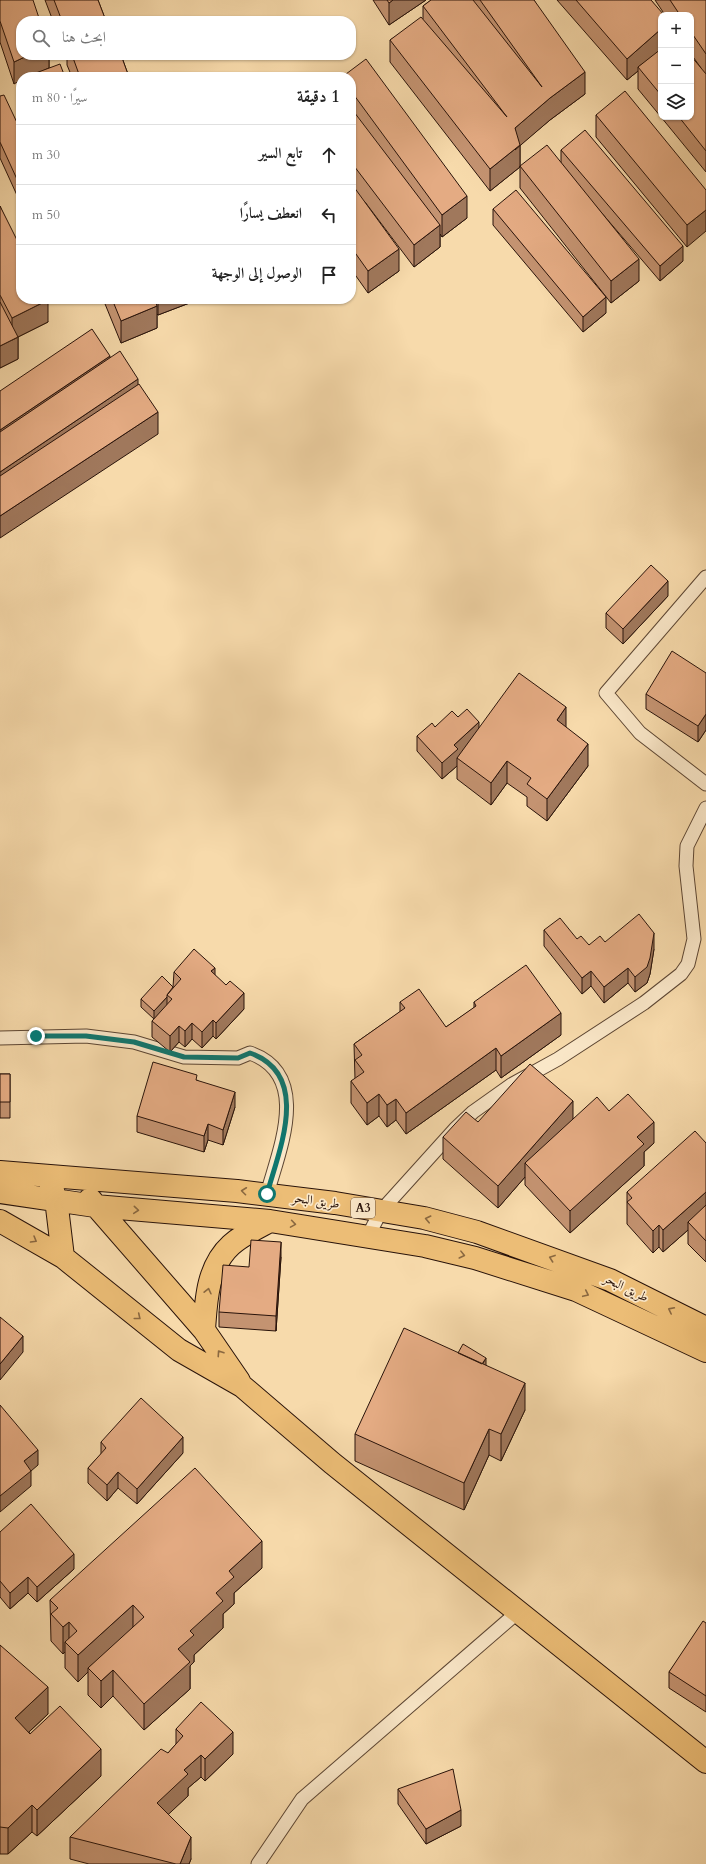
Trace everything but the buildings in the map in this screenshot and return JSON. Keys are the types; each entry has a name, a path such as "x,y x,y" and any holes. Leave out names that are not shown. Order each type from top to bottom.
{"highway":[{"name":"طريق البحر","path":"0,1172 267,1194 424,1218 526,1248 610,1280 706,1328"},
{"path":"47,1176 56,1200 63,1257"},
{"path":"77,1178 95,1206 204,1330 242,1386"},
{"name":"طريق البحر","path":"0,1192 95,1206 270,1220 425,1246 475,1258 576,1290 706,1351"},
{"path":"204,1330 207,1296 210,1283 223,1253 231,1245 270,1220"},
{"path":"0,1221 63,1257 179,1350 242,1386 332,1463 706,1762"}],"lane":[{"path":"706,577 606,693 640,733 706,784"},
{"path":"368,1236 382,1211 455,1129 473,1112 511,1085 558,1059 644,1003 681,974 688,964 694,939 686,866 687,846 706,808"},
{"path":"0,1038 86,1036 134,1042 184,1057 238,1058 250,1053 259,1056 278,1074 286,1091 287,1103 286,1122 267,1194"},
{"path":"258,1864 302,1799 519,1611"}],"route":[{"path":"36,1036 86,1036 134,1042 184,1057 238,1058 250,1053 265,1060 278,1074 283,1083 286,1091 287,1103 286,1122 267,1194"}]}
